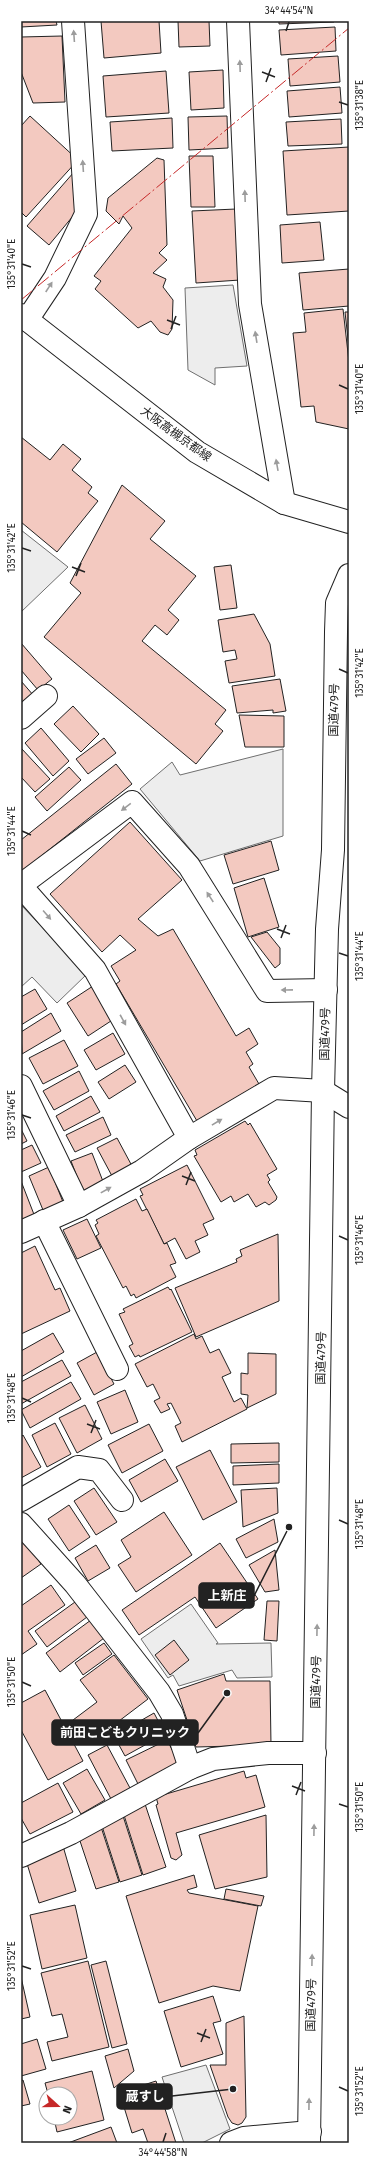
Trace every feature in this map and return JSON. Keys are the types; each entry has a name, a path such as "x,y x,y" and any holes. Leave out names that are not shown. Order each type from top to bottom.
{"main road":[{"path":"24,317 55,278 86,214 73,21"},
{"path":"238,21 250,304 284,503"},
{"name":"大阪高槻京都線","path":"24,317 198,452 284,503 349,522"},
{"name":"国道479号","path":"310,2137 323,1091 333,850 337,603 349,575"},
{"path":"21,718 46,696"},
{"path":"189,1138 95,970 21,885 132,802 190,866 267,991 326,990"},
{"path":"21,1086 79,1206"},
{"path":"21,1232 79,1206 142,1171 189,1138 274,1088 323,1091 349,1107"},
{"path":"44,1221 117,1369"},
{"path":"21,1500 78,1467 99,1470 122,1500"},
{"path":"21,1524 75,1584 159,1692 172,1714 190,1768"},
{"path":"21,1856 71,1833 190,1768 213,1759 268,1753 315,1753"},
{"path":"232,2143 244,2138 310,2137"}],"shaded area":[{"path":"233,285 247,366 215,368 215,385 188,370 185,288"},
{"path":"21,530 68,567 21,612"},
{"path":"283,749 283,836 200,861 140,789 172,762 180,775"},
{"path":"21,905 87,974 57,1003 32,977 21,987"},
{"path":"191,1604 218,1643 216,1644 271,1643 272,1677 237,1678 232,1670 179,1686 173,1675 168,1678 141,1639"},
{"path":"206,2065 230,2129 202,2143 184,2143 162,2077"}],"building":[{"path":"21,21 56,21 57,25 21,27"},
{"path":"101,21 159,21 161,53 104,58"},
{"path":"178,21 209,21 210,46 179,47"},
{"path":"279,21 334,21 334,22 279,24"},
{"path":"335,27 336,51 281,55 279,30"},
{"path":"62,36 65,102 33,103 21,72 21,37"},
{"path":"338,56 340,82 290,86 288,59"},
{"path":"223,70 224,108 191,110 189,72"},
{"path":"166,71 169,113 106,117 103,76"},
{"path":"340,87 342,113 289,117 287,91"},
{"path":"30,116 78,160 26,217 21,212 21,126"},
{"path":"227,116 228,148 189,150 188,117"},
{"path":"172,118 173,148 112,151 110,122"},
{"path":"341,119 342,144 288,146 286,122"},
{"path":"349,147 349,211 287,215 283,151"},
{"path":"189,156 213,156 215,207 191,207"},
{"path":"157,158 164,160 167,245 159,253 167,260 153,273 166,279 163,287 173,300 172,329 168,335 160,332 151,321 138,328 95,289 101,281 94,276 132,228 123,216 119,224 106,211 108,198"},
{"path":"74,172 78,210 49,245 27,226"},
{"path":"236,209 240,280 196,283 192,211"},
{"path":"320,222 324,260 282,263 280,225"},
{"path":"349,269 349,306 303,310 299,273"},
{"path":"343,309 349,362 349,429 316,422 314,406 301,407 293,333 306,332 304,313"},
{"path":"345,312 349,312 349,348"},
{"path":"21,437 50,460 63,444 81,459 72,470 92,487 88,493 98,501 57,552 21,522"},
{"path":"122,485 165,521 150,539 196,576 168,610 179,620 167,635 155,625 142,641 226,710 215,724 223,731 196,764 44,637 81,593 70,583"},
{"path":"231,565 237,608 220,610 214,567"},
{"path":"254,614 270,644 275,676 229,683 225,661 237,659 235,650 223,652 218,620"},
{"path":"21,643 52,679 38,690 21,670"},
{"path":"280,679 286,711 273,713 273,710 237,713 232,686"},
{"path":"21,681 34,696 21,709"},
{"path":"73,706 99,734 81,752 54,724"},
{"path":"239,715 284,716 284,747 245,747"},
{"path":"41,728 69,761 53,776 25,743"},
{"path":"104,738 116,753 88,774 76,759"},
{"path":"21,748 50,779 35,792 21,777"},
{"path":"116,764 132,784 21,872 21,840"},
{"path":"69,767 81,780 47,811 35,797"},
{"path":"130,822 182,880 138,919 158,936 173,929 236,1036 249,1028 258,1044 246,1052 253,1064 249,1067 259,1084 197,1121 116,984 120,981 111,966 136,950 120,935 102,952 50,894"},
{"path":"271,841 279,870 233,884 224,855"},
{"path":"264,878 279,927 248,937 234,888"},
{"path":"267,932 280,948 280,964 275,968 251,937"},
{"path":"93,986 114,1019 88,1036 67,1003"},
{"path":"35,989 47,1009 21,1025 21,997"},
{"path":"51,1013 61,1031 22,1054 21,1032"},
{"path":"113,1033 125,1054 96,1070 84,1050"},
{"path":"64,1040 78,1066 43,1084 29,1058"},
{"path":"125,1065 136,1082 109,1099 98,1082"},
{"path":"79,1071 89,1091 54,1110 43,1091"},
{"path":"91,1096 100,1112 64,1131 56,1116"},
{"path":"103,1117 111,1135 75,1152 66,1135"},
{"path":"245,1121 248,1125 250,1123 277,1169 267,1175 270,1180 268,1182 277,1197 276,1200 269,1205 265,1202 256,1207 248,1194 234,1202 231,1196 221,1202 194,1156 197,1155 195,1150"},
{"path":"21,1129 27,1141 21,1144"},
{"path":"117,1138 132,1166 112,1176 97,1148"},
{"path":"32,1145 41,1163 21,1172 21,1150"},
{"path":"92,1153 104,1184 83,1192 71,1161"},
{"path":"187,1165 214,1219 203,1224 208,1235 195,1241 200,1252 186,1259 175,1238 164,1244 140,1196 143,1195 140,1189"},
{"path":"49,1167 63,1202 43,1210 29,1176"},
{"path":"21,1181 35,1217 21,1222"},
{"path":"136,1199 142,1211 147,1209 164,1244 167,1243 176,1263 170,1265 176,1277 136,1298 134,1294 131,1296 126,1286 123,1288 96,1236 99,1234 95,1225 98,1223 96,1220"},
{"path":"87,1219 101,1248 77,1259 63,1230"},
{"path":"278,1234 279,1301 196,1337 175,1288 237,1262 236,1259 242,1256 240,1250"},
{"path":"35,1246 55,1290 60,1288 70,1311 21,1334 21,1253"},
{"path":"168,1287 170,1290 171,1289 192,1332 140,1357 139,1355 135,1357 129,1346 133,1344 119,1314 125,1312 123,1309"},
{"path":"53,1333 64,1352 21,1377 21,1351"},
{"path":"194,1334 196,1339 202,1336 210,1353 219,1349 231,1373 222,1377 234,1402 241,1398 247,1409 182,1442 175,1426 181,1423 171,1403 167,1404 170,1409 161,1413 154,1401 160,1398 153,1384 147,1387 135,1364"},
{"path":"97,1352 114,1384 94,1395 77,1363"},
{"path":"248,1353 276,1354 276,1394 247,1408 248,1395 241,1394 241,1373 248,1374"},
{"path":"62,1360 71,1376 21,1404 21,1382"},
{"path":"71,1382 81,1399 30,1428 21,1410"},
{"path":"125,1390 138,1422 111,1434 97,1402"},
{"path":"85,1405 102,1439 77,1453 59,1418"},
{"path":"55,1423 71,1454 47,1467 32,1435"},
{"path":"149,1424 163,1451 122,1473 108,1445"},
{"path":"23,1435 41,1467 21,1478 21,1437"},
{"path":"279,1443 279,1462 231,1463 231,1444"},
{"path":"210,1450 237,1502 203,1520 176,1467"},
{"path":"165,1459 178,1481 141,1502 129,1480"},
{"path":"279,1464 279,1483 233,1485 233,1466"},
{"path":"94,1488 117,1522 96,1535 74,1501"},
{"path":"277,1488 278,1513 243,1527 241,1490"},
{"path":"69,1505 90,1537 69,1551 48,1519"},
{"path":"164,1512 192,1555 136,1592 118,1565 131,1557 121,1540"},
{"path":"274,1519 278,1542 246,1558 236,1539"},
{"path":"23,1538 41,1564 21,1578 21,1539"},
{"path":"220,1543 258,1599 216,1628 195,1597 139,1635 122,1610"},
{"path":"96,1545 110,1568 88,1581 75,1558"},
{"path":"275,1550 279,1590 265,1592 249,1565"},
{"path":"51,1585 65,1605 28,1631 37,1644 21,1655 21,1606"},
{"path":"267,1601 279,1601 277,1641 264,1640"},
{"path":"75,1602 87,1617 47,1647 35,1631"},
{"path":"91,1620 104,1638 60,1672 46,1653"},
{"path":"174,1640 189,1660 170,1675 155,1655"},
{"path":"104,1643 112,1654 83,1675 75,1663"},
{"path":"114,1655 148,1699 90,1743 73,1720 97,1702 80,1680"},
{"path":"224,1674 226,1681 270,1681 271,1745 196,1747 177,1690"},
{"path":"45,1690 83,1761 48,1780 21,1730 21,1703"},
{"path":"154,1713 165,1734 125,1756 114,1736"},
{"path":"167,1740 179,1763 138,1784 126,1760"},
{"path":"107,1745 130,1788 111,1799 88,1755"},
{"path":"87,1769 105,1800 81,1814 63,1783"},
{"path":"244,1771 246,1778 256,1775 265,1807 176,1833 182,1855 176,1860 171,1858 156,1805 158,1804 156,1797"},
{"path":"58,1783 73,1812 30,1834 21,1818 21,1803"},
{"path":"145,1804 166,1867 143,1875 123,1812"},
{"path":"266,1815 267,1877 215,1889 199,1835"},
{"path":"123,1816 142,1875 120,1882 101,1823"},
{"path":"101,1827 119,1882 96,1889 78,1835"},
{"path":"63,1846 76,1891 39,1903 25,1857"},
{"path":"194,1875 197,1887 187,1890 189,1893 258,1906 240,1991 213,1986 159,2003 126,1896"},
{"path":"226,1889 264,1896 261,1906 224,1899"},
{"path":"75,1905 87,1958 42,1969 30,1915"},
{"path":"88,1961 109,2047 52,2061 47,2042 68,2037 62,2014 52,2016 41,1973"},
{"path":"106,1961 127,2044 112,2048 91,1965"},
{"path":"21,1977 30,2017 21,2019"},
{"path":"213,1996 221,2021 213,2023 223,2054 181,2067 164,2011"},
{"path":"244,2016 246,2117 242,2123 238,2125 232,2123 228,2117 210,2065 226,2065 226,2023"},
{"path":"37,2039 46,2069 21,2076 21,2044"},
{"path":"128,2049 134,2071 114,2088 105,2056"},
{"path":"92,2071 104,2120 57,2132 56,2126 78,2126 78,2086 46,2086 45,2083"},
{"path":"23,2080 30,2104 21,2106 21,2081"},
{"path":"156,2081 176,2143 148,2143 143,2129 132,2133 124,2107 136,2104 131,2089"},
{"path":"111,2127 117,2143 68,2143"}],"power":[{"path":"21,300 349,28"}],"place":[{"name":"上新庄","path":"289,1527"},
{"name":"前田こどもクリニック","path":"227,1693"},
{"name":"蔵すし","path":"233,2089"}]}
